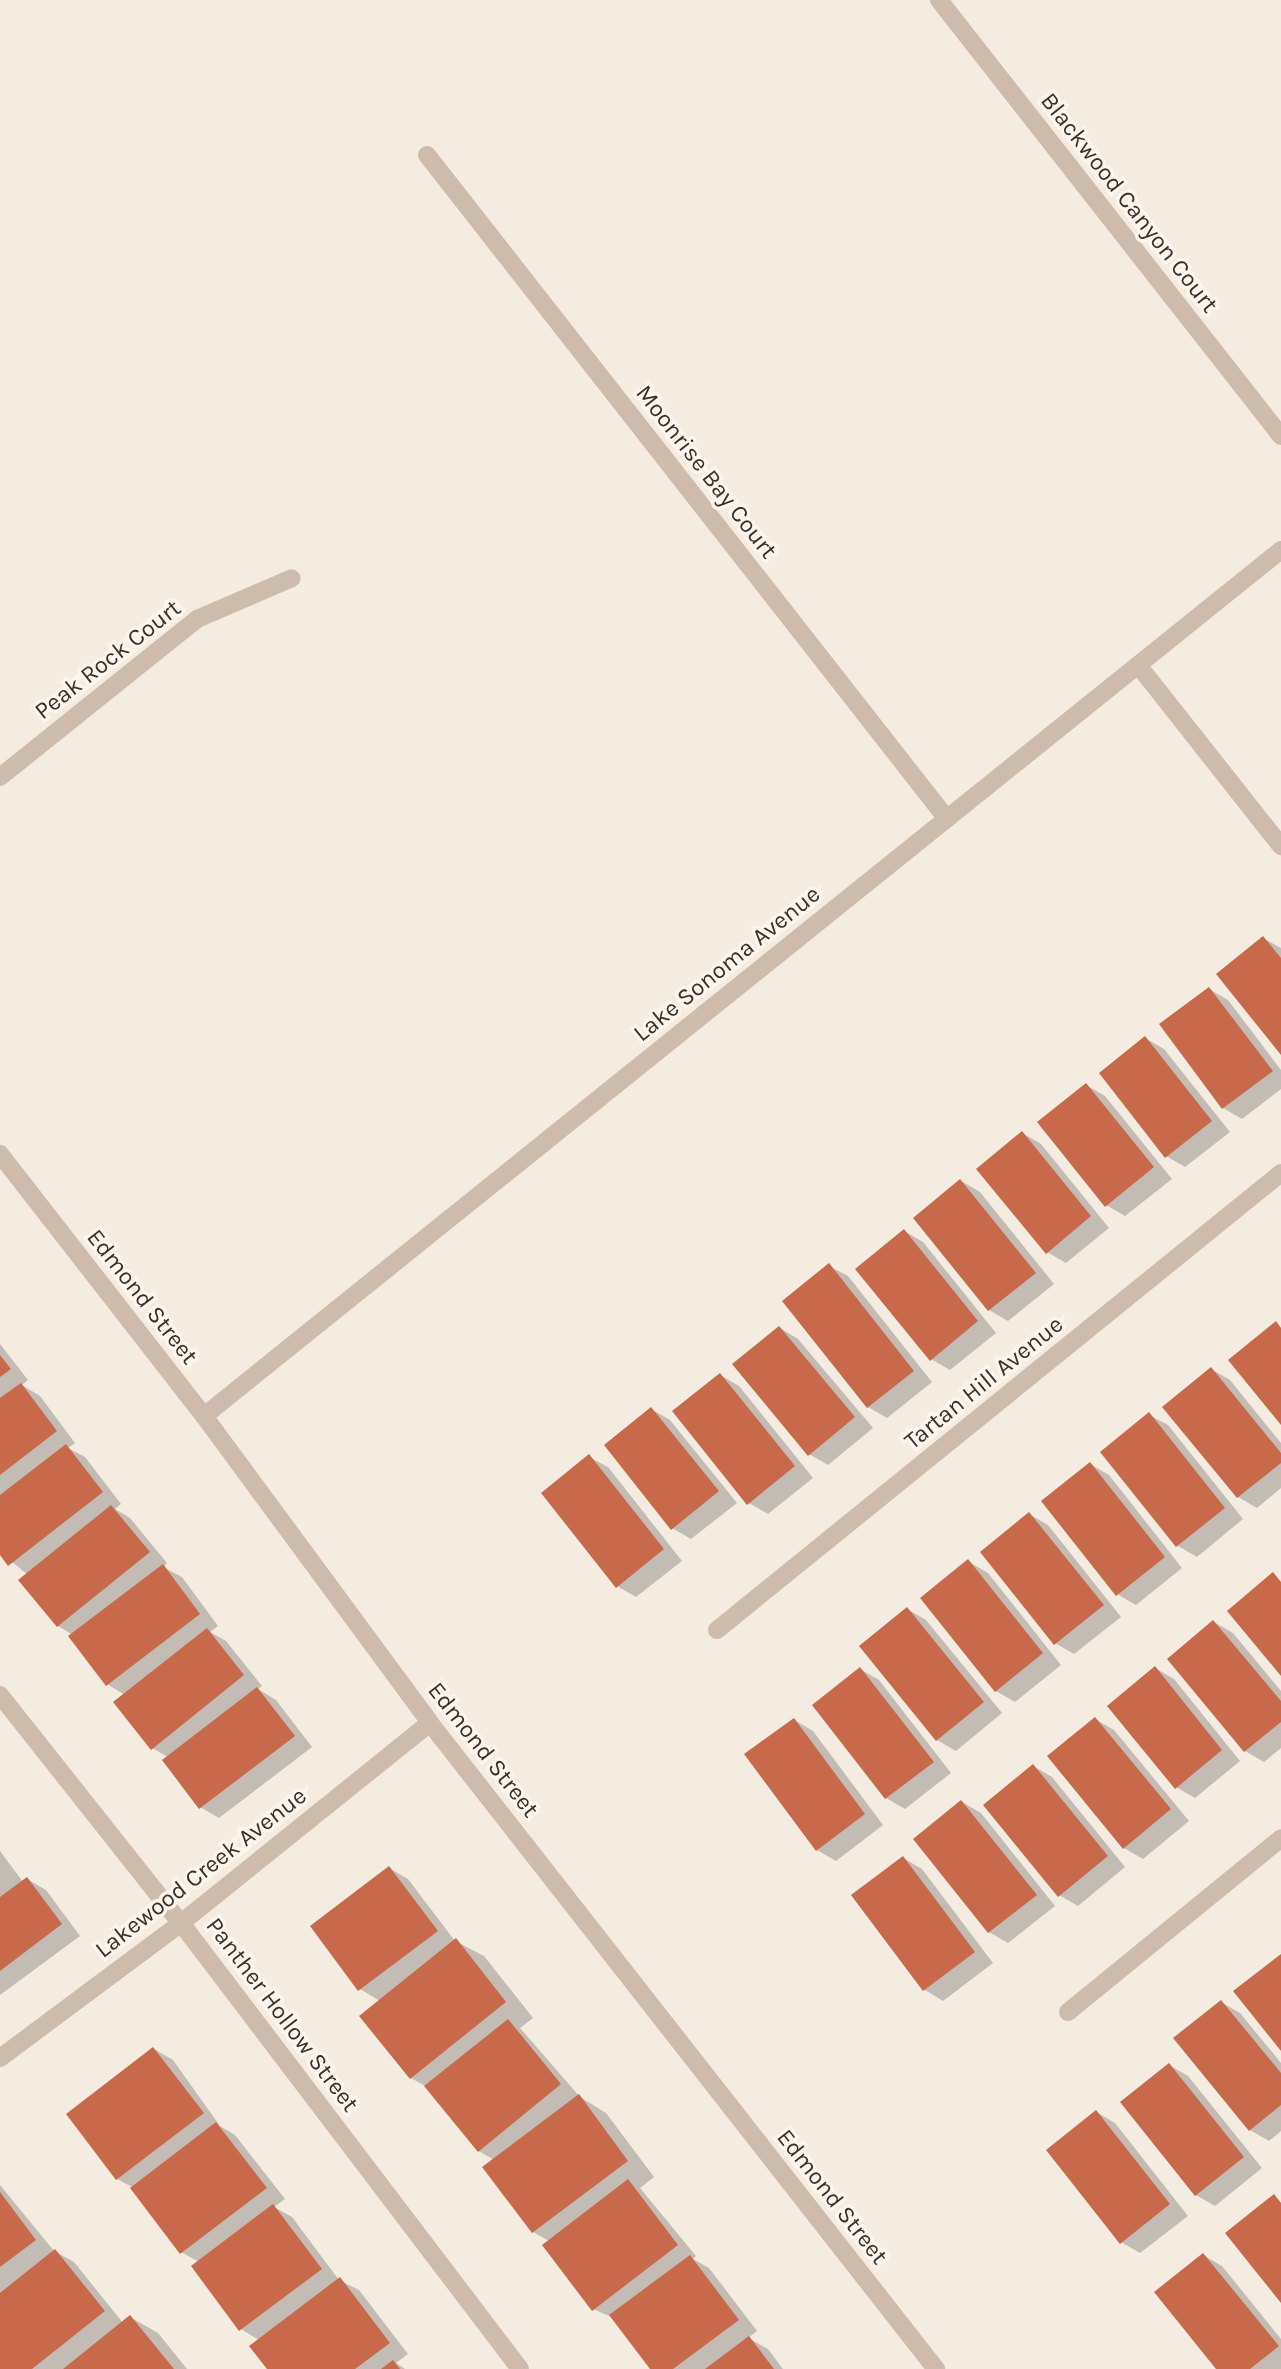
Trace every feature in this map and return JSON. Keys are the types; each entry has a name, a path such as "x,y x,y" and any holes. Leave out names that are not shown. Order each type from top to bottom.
{"street":[{"name":"Blackwood Canyon Court","path":"939,0 1281,436"},
{"name":"Moonrise Bay Court","path":"427,155 947,819"},
{"name":"Lake Sonoma Avenue","path":"204,1416 1281,550"},
{"name":"Peak Rock Court","path":"0,777 197,619 292,578"},
{"path":"1138,665 1281,846"},
{"name":"Edmond Street","path":"0,1154 204,1416 430,1723 936,2369"},
{"name":"Tartan Hill Avenue","path":"717,1630 1281,1173"},
{"name":"Panther Hollow Street","path":"0,1695 181,1923 520,2369"},
{"name":"Lakewood Creek Avenue","path":"0,2058 181,1923 430,1723"},
{"path":"1068,2012 1281,1838"}],"building":[{"path":"1263,936 1281,958 1281,1055 1216,974"},
{"path":"1209,987 1273,1071 1222,1109 1159,1024"},
{"path":"1145,1036 1212,1121 1165,1158 1099,1073"},
{"path":"1086,1083 1154,1167 1105,1207 1037,1122"},
{"path":"1022,1131 1091,1216 1046,1254 976,1169"},
{"path":"960,1179 1036,1273 988,1311 913,1218"},
{"path":"904,1229 978,1321 930,1361 855,1269"},
{"path":"829,1263 914,1371 867,1408 782,1301"},
{"path":"1276,1321 1281,1328 1281,1425 1228,1360"},
{"path":"779,1326 855,1417 808,1456 732,1364"},
{"path":"0,1355 11,1369 0,1377"},
{"path":"1211,1367 1281,1453 1281,1463 1237,1498 1162,1407"},
{"path":"720,1373 795,1466 747,1505 672,1411"},
{"path":"21,1383 57,1431 0,1475 0,1398"},
{"path":"651,1407 719,1491 671,1530 604,1445"},
{"path":"1149,1412 1225,1508 1176,1547 1100,1452"},
{"path":"66,1444 103,1492 8,1566 0,1555 0,1495"},
{"path":"589,1454 664,1549 616,1588 541,1493"},
{"path":"1090,1462 1165,1557 1116,1596 1041,1501"},
{"path":"111,1505 150,1552 57,1627 18,1580"},
{"path":"1029,1512 1104,1605 1054,1645 980,1552"},
{"path":"968,1559 1043,1653 995,1692 920,1598"},
{"path":"163,1564 200,1614 106,1686 68,1636"},
{"path":"1273,1572 1281,1582 1281,1676 1227,1611"},
{"path":"907,1607 984,1702 936,1741 859,1646"},
{"path":"1213,1620 1281,1701 1281,1722 1244,1752 1167,1659"},
{"path":"207,1628 244,1675 151,1750 113,1702"},
{"path":"1155,1666 1222,1750 1175,1789 1107,1706"},
{"path":"860,1667 934,1762 885,1799 812,1705"},
{"path":"257,1687 295,1736 199,1809 162,1760"},
{"path":"1095,1717 1171,1809 1123,1849 1047,1756"},
{"path":"794,1718 865,1814 816,1851 744,1754"},
{"path":"1033,1764 1108,1856 1058,1897 983,1805"},
{"path":"961,1800 1037,1895 988,1933 913,1839"},
{"path":"903,1856 975,1952 923,1991 851,1895"},
{"path":"389,1866 438,1931 358,1991 310,1926"},
{"path":"27,1877 62,1924 0,1971 0,1897"},
{"path":"456,1938 506,2002 410,2079 359,2016"},
{"path":"1281,1954 1281,2051 1233,1991"},
{"path":"1221,2000 1281,2073 1281,2105 1249,2131 1173,2038"},
{"path":"508,2019 561,2084 478,2152 424,2086"},
{"path":"153,2047 204,2113 116,2180 66,2114"},
{"path":"1169,2063 1244,2157 1195,2196 1120,2102"},
{"path":"579,2094 628,2161 532,2233 482,2167"},
{"path":"1096,2110 1170,2204 1120,2244 1046,2150"},
{"path":"216,2122 267,2188 180,2254 130,2188"},
{"path":"628,2179 678,2245 592,2311 542,2245"},
{"path":"0,2192 36,2240 0,2267"},
{"path":"1274,2194 1281,2203 1281,2303 1225,2233"},
{"path":"273,2204 322,2269 239,2331 191,2266"},
{"path":"55,2249 105,2311 32,2369 0,2369 0,2293"},
{"path":"1203,2253 1279,2346 1250,2369 1216,2369 1154,2292"},
{"path":"690,2255 739,2320 673,2369 650,2369 609,2315"},
{"path":"340,2277 390,2343 355,2369 267,2369 249,2346"},
{"path":"130,2315 174,2369 63,2369"},
{"path":"749,2336 774,2369 705,2369"},
{"path":"393,2360 400,2369 381,2369"}]}
